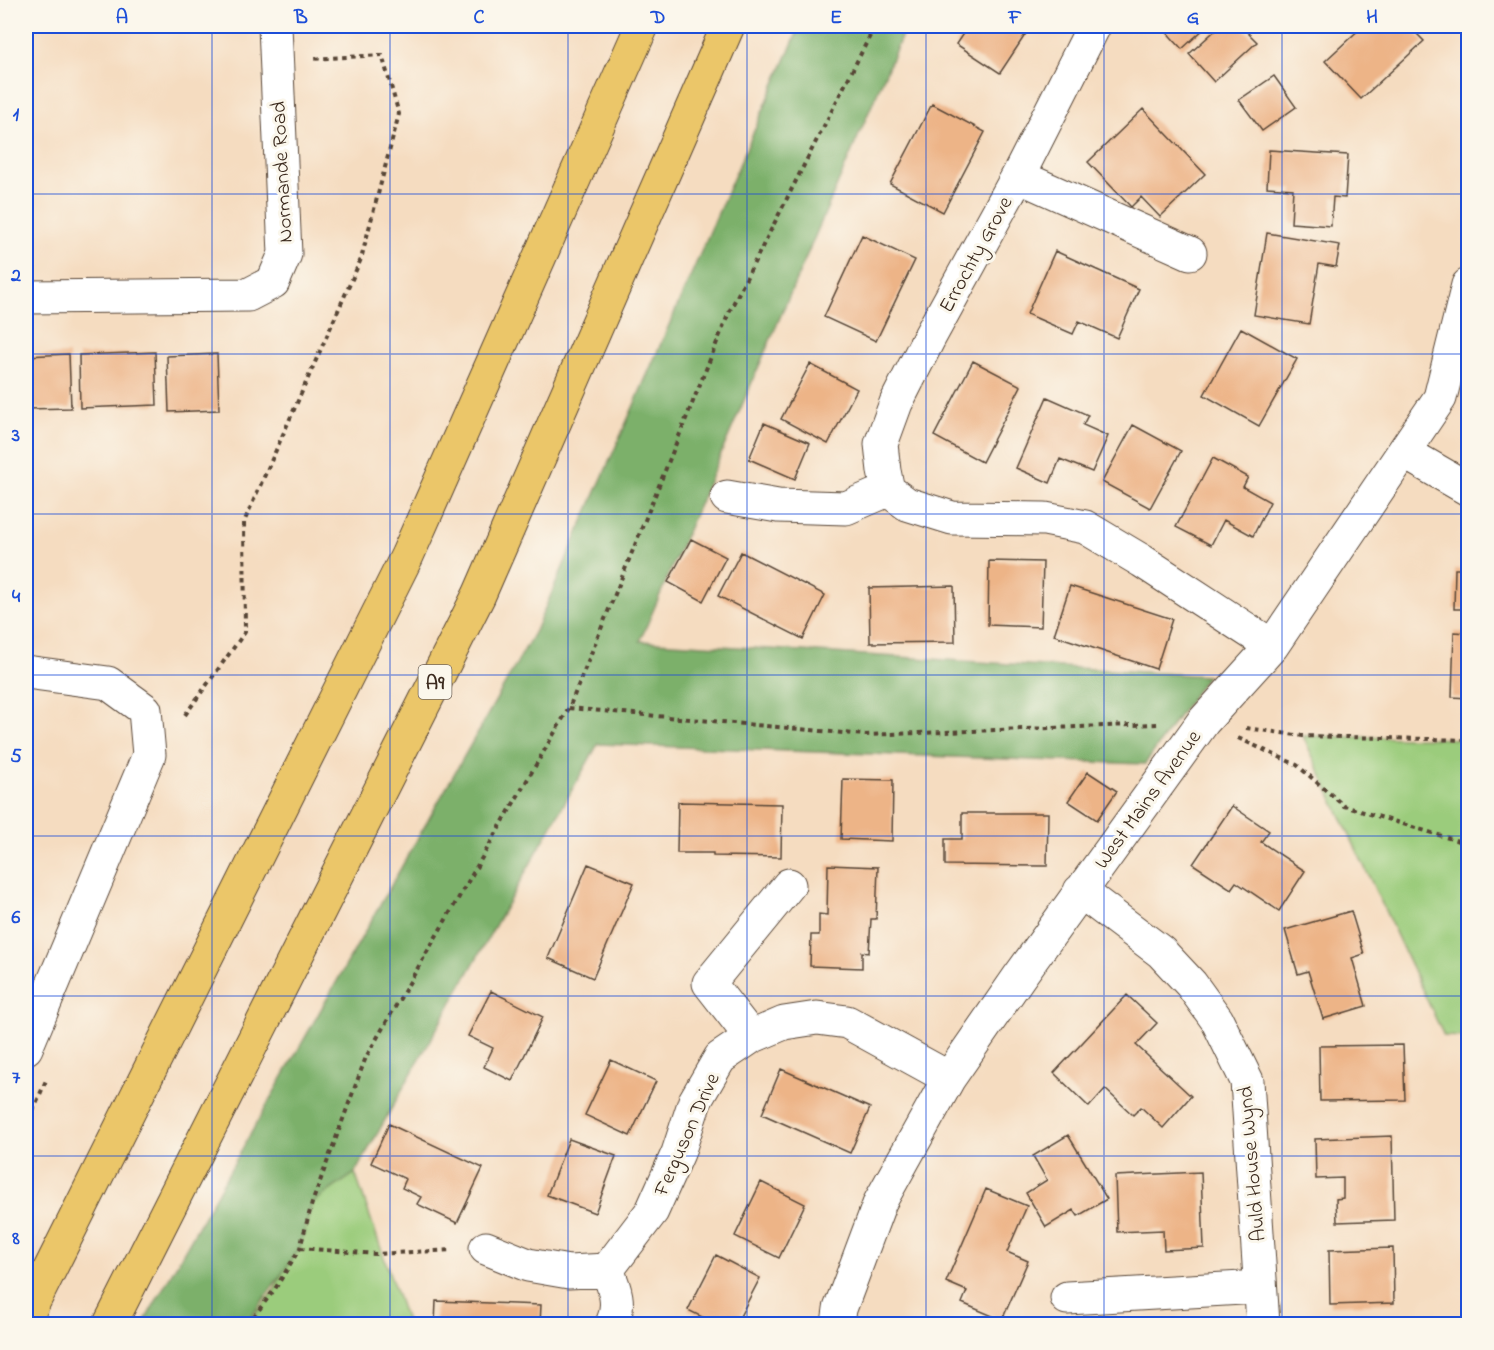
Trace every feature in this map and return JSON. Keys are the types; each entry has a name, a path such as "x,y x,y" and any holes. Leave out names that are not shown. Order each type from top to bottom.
{"highway":[{"path":"26,1317 407,556 642,26"},
{"name":"A9","path":"110,1324 479,595 728,26"}],"street":[{"name":"Normande Road","path":"26,297 248,296 273,282 285,254 275,26"},
{"name":"Errochty Grove","path":"888,490 881,444 896,403 1018,176 1094,26"},
{"path":"1018,176 1190,253"},
{"name":"West Mains Avenue","path":"838,1324 840,1309 880,1202 949,1078 1080,891 1203,722 1272,646 1440,398 1468,285"},
{"path":"1404,452 1468,489"},
{"path":"728,497 778,506 846,508 888,490 907,504 952,518 1045,519 1085,527 1142,561 1272,646"},
{"path":"26,672 108,683 146,710 149,755 26,1047"},
{"path":"751,1037 709,983 789,885"},
{"name":"Auld House Wynd","path":"1080,891 1161,952 1191,984 1217,1020 1247,1081 1263,1324"},
{"name":"Ferguson Drive","path":"607,1270 652,1211 678,1153 695,1101 720,1058 751,1037 784,1023 795,1021 818,1018 847,1022 949,1078"},
{"path":"486,1248 528,1265 569,1272 607,1270 616,1291 617,1314 612,1324"},
{"path":"1067,1298 1260,1287"}],"path":[{"path":"248,1324 275,1289 300,1248 312,1203 366,1057 569,708 730,310 875,26"},
{"path":"185,715 245,632 244,522 361,259 399,114 381,55 276,62"},
{"path":"569,708 865,735 1203,722 1303,736 1468,740"},
{"path":"1203,722 1297,765 1344,806 1468,844"},
{"path":"300,1248 376,1254 486,1248"}],"green space":[{"path":"800,26 906,26 640,641 1207,676 1145,764 598,744 355,1173 312,1203 300,1248 246,1324 143,1324 535,631"},
{"path":"1303,736 1468,739 1468,1037 1444,1036"},
{"path":"355,1173 407,1324 248,1324 275,1289 312,1203"}],"building":[{"path":"968,26 1031,26 1000,73 956,44"},
{"path":"1161,26 1207,26 1182,49"},
{"path":"1220,26 1241,26 1257,42 1214,82 1189,54"},
{"path":"1363,26 1409,26 1424,41 1361,99 1325,61"},
{"path":"1274,76 1296,107 1262,131 1239,100"},
{"path":"932,104 985,132 943,212 890,184"},
{"path":"1143,109 1205,174 1160,217 1141,197 1131,207 1088,162"},
{"path":"1269,150 1348,155 1345,198 1333,197 1331,226 1291,223 1293,189 1267,187"},
{"path":"1267,233 1340,245 1336,267 1319,264 1309,324 1254,315"},
{"path":"862,235 915,260 876,341 824,317"},
{"path":"1055,251 1139,289 1117,338 1079,321 1073,334 1027,314"},
{"path":"1241,328 1297,359 1259,426 1204,395"},
{"path":"155,352 157,405 80,408 79,355"},
{"path":"69,354 71,408 26,409 26,356"},
{"path":"217,354 219,410 169,412 167,356"},
{"path":"973,361 1021,386 982,462 934,436"},
{"path":"810,364 857,389 828,444 781,419"},
{"path":"1047,397 1088,415 1083,425 1108,436 1092,472 1060,459 1050,483 1016,468"},
{"path":"764,423 810,443 795,479 749,459"},
{"path":"1133,425 1181,451 1150,508 1102,482"},
{"path":"1213,458 1248,477 1243,487 1270,502 1253,536 1224,520 1211,545 1176,527"},
{"path":"691,539 726,557 703,601 668,582"},
{"path":"741,552 825,595 803,639 718,596"},
{"path":"989,561 1043,562 1041,627 988,625"},
{"path":"1455,569 1468,569 1468,609 1454,609"},
{"path":"954,586 955,642 870,643 869,588"},
{"path":"1070,586 1172,619 1156,669 1054,635"},
{"path":"1454,632 1468,633 1468,698 1452,697"},
{"path":"1088,772 1117,791 1097,820 1068,801"},
{"path":"843,779 893,780 892,841 841,839"},
{"path":"678,802 782,804 781,857 677,853"},
{"path":"1232,806 1269,831 1261,842 1305,871 1279,911 1236,882 1231,889 1193,864"},
{"path":"962,813 1048,813 1047,866 945,865 945,839 962,839"},
{"path":"588,864 634,883 593,978 548,958"},
{"path":"828,865 878,867 876,919 871,919 869,953 862,952 862,968 810,966 811,935 819,935 819,914 827,915"},
{"path":"1351,911 1364,954 1352,958 1366,1006 1323,1019 1308,971 1298,974 1285,930"},
{"path":"491,991 543,1017 512,1081 484,1067 493,1048 468,1036"},
{"path":"1127,995 1157,1023 1136,1045 1191,1096 1163,1128 1141,1107 1133,1115 1105,1089 1089,1107 1054,1073"},
{"path":"1403,1045 1405,1100 1320,1101 1319,1046"},
{"path":"611,1060 656,1081 630,1136 585,1115"},
{"path":"781,1069 870,1108 850,1153 762,1114"},
{"path":"389,1124 483,1168 457,1223 417,1204 421,1197 402,1188 406,1179 371,1163"},
{"path":"1068,1135 1107,1199 1078,1216 1074,1210 1046,1227 1026,1193 1047,1180 1033,1156"},
{"path":"1392,1136 1394,1220 1337,1222 1336,1199 1343,1198 1343,1178 1316,1179 1315,1139"},
{"path":"569,1139 616,1156 595,1213 547,1195"},
{"path":"1201,1172 1204,1248 1164,1250 1163,1230 1117,1232 1115,1176"},
{"path":"761,1182 805,1204 779,1258 735,1236"},
{"path":"986,1189 1027,1206 1007,1252 1028,1261 1002,1320 962,1303 967,1291 946,1282"},
{"path":"1393,1248 1394,1303 1330,1305 1329,1250"},
{"path":"716,1255 760,1278 736,1324 716,1324 688,1310"},
{"path":"436,1301 541,1305 540,1324 435,1324"}]}
